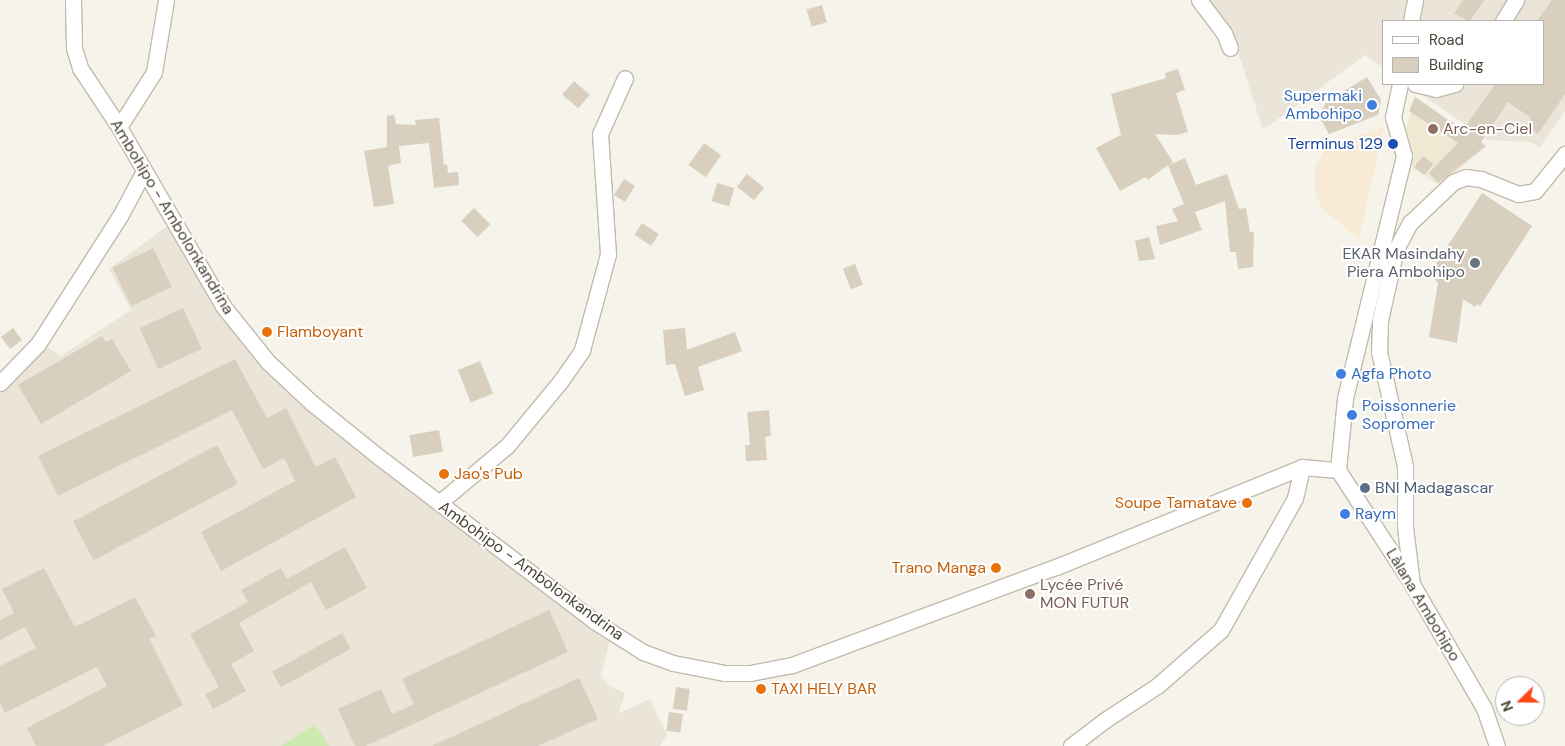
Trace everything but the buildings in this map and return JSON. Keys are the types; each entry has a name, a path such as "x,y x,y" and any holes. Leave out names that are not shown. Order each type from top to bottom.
{"street":[{"name":"Ambohipo - Ambolonkandrina","path":"73,0 74,48 80,68 119,127 223,306 268,362 312,403 439,503 594,621 643,652 674,663 725,673 750,673 792,666 1062,565 1302,468 1338,470"},
{"path":"119,127 154,72 166,0"},
{"path":"1199,0 1224,33 1230,48"},
{"path":"1411,20 1415,0"},
{"path":"1504,20 1516,0"},
{"path":"439,503 507,446 560,382 582,350 608,254 600,134 625,78"},
{"path":"1338,470 1345,398 1404,156 1393,117 1400,85"},
{"path":"1419,85 1436,89 1451,85"},
{"path":"1412,584 1405,527 1405,466 1379,352 1380,320 1396,248 1410,223 1453,182 1466,177 1480,179 1518,194 1534,190 1565,154"},
{"path":"0,383 38,344 120,216 144,171"},
{"path":"1071,746 1105,720 1157,686 1221,630 1295,498 1302,468"},
{"name":"Làlana Ambohipo","path":"1338,470 1412,584 1484,708 1497,746"}],"shaded area":[{"path":"1205,0 1565,0 1565,111 1540,147 1531,142 1488,140 1407,85 1545,85 1545,20 1382,20 1382,67 1365,55 1263,130 1232,33"},
{"name":"Arc-en-Ciel","path":"1415,97 1486,146 1440,186 1398,158"},
{"path":"1384,127 1359,239 1321,208 1315,192 1315,167 1326,147"},
{"path":"167,226 250,353 328,428 611,636 601,676 610,686 625,693 619,713 650,699 667,735 660,746 0,746 0,389 45,346 61,356 131,310 109,269"}],"green space":[{"path":"315,724 329,746 281,746"}],"place":[{"name":"Supermaki Ambohipo","path":"1372,105"},
{"name":"Arc-en-Ciel","path":"1433,129"},
{"name":"Terminus 129","path":"1393,144"},
{"name":"EKAR Masindahy Piera Ambohipo","path":"1475,263"},
{"name":"Flamboyant","path":"267,332"},
{"name":"Agfa Photo","path":"1341,374"},
{"name":"Poissonnerie Sopromer","path":"1352,415"},
{"name":"Jao's Pub","path":"444,474"},
{"name":"BNI Madagascar","path":"1365,488"},
{"name":"Soupe Tamatave","path":"1247,503"},
{"name":"Raym","path":"1345,514"},
{"name":"Trano Manga","path":"996,568"},
{"name":"Lycée Privé MON FUTUR","path":"1030,594"},
{"name":"TAXI HELY BAR","path":"761,689"}]}
